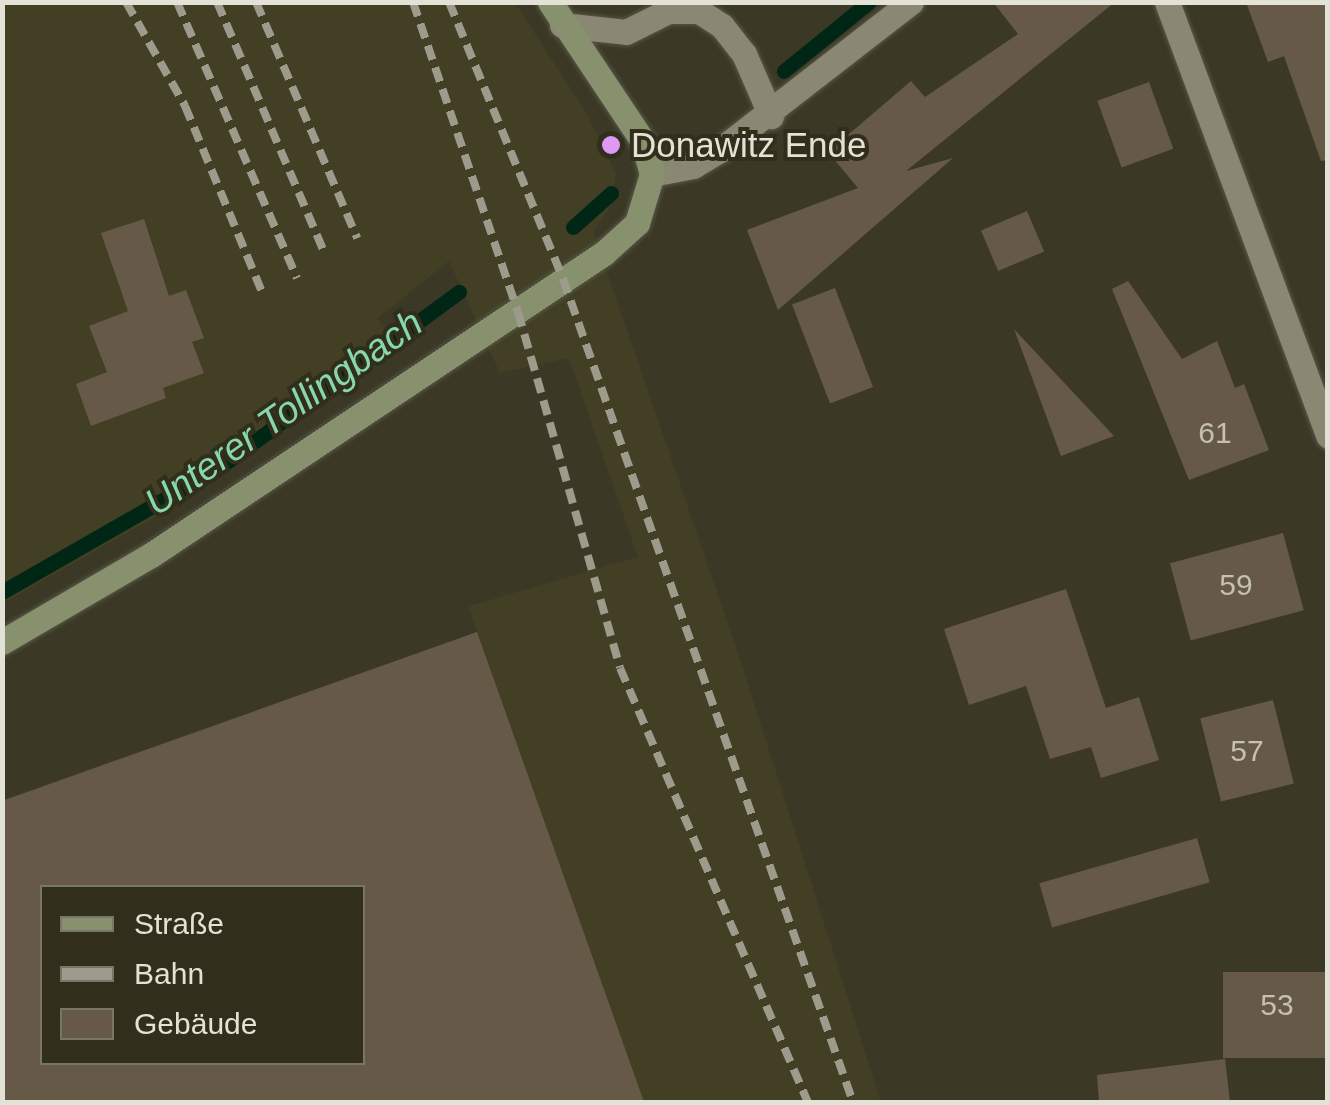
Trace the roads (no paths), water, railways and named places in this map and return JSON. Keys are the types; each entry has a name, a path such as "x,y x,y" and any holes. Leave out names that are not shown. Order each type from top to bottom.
{"main road":[{"path":"2,642 150,555 604,253 638,223 652,174 642,140 556,14"}],"street":[{"path":"652,174 693,166 771,116 912,2"},
{"path":"1167,2 1328,436"},
{"path":"556,14 626,32 668,11 699,11 722,26 744,54 771,116"}],"waterway":[{"name":"Unterer Tollingbach","path":"784,71 869,2"},
{"name":"Unterer Tollingbach","path":"573,227 611,193"},
{"name":"Unterer Tollingbach","path":"2,592 217,469 459,292"}],"railway":[{"path":"126,2 185,106 263,294"},
{"path":"177,2 297,278"},
{"path":"217,2 325,254"},
{"path":"256,2 357,238"},
{"path":"413,2 518,312 620,668 808,1102"},
{"path":"449,2 563,279 853,1102"}],"place":[{"name":"Donawitz Ende","path":"611,145"}]}
